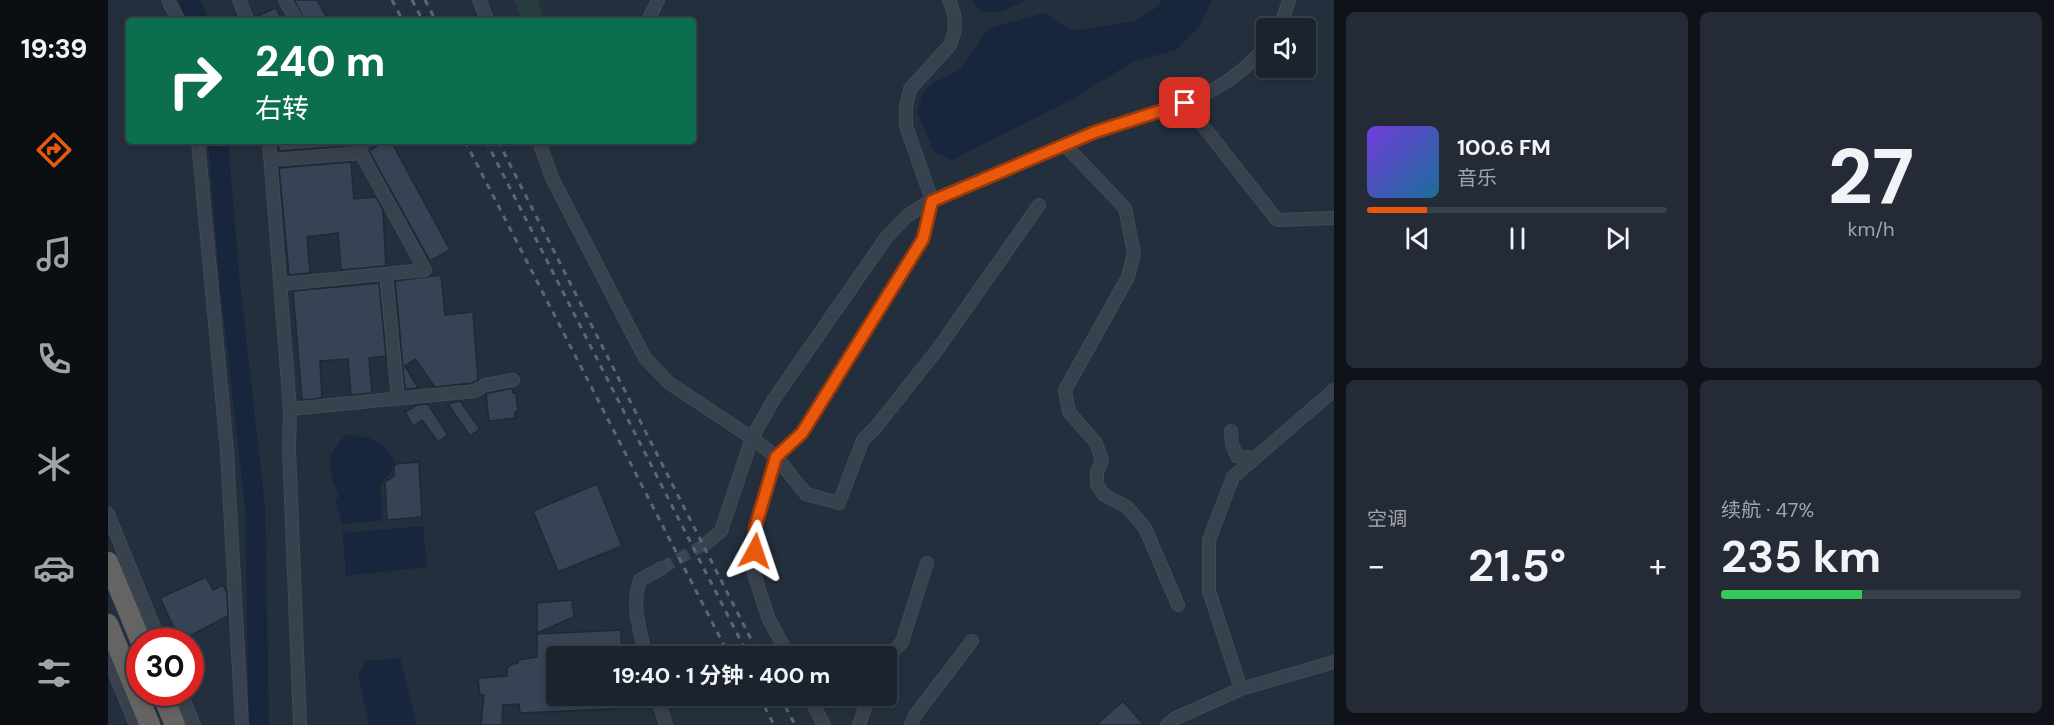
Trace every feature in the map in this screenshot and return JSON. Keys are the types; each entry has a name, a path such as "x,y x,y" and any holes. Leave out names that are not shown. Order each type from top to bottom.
{"highway":[{"path":"108,562 135,628"},
{"path":"108,624 150,725"},
{"path":"167,706 175,725"}],"street":[{"path":"168,0 177,18"},
{"path":"239,0 247,18"},
{"path":"285,0 295,18"},
{"path":"479,0 487,18"},
{"path":"649,18 658,0"},
{"path":"783,646 768,617 754,574 755,528 776,457 802,433 923,239 932,201 906,126 906,107 910,89 950,45 955,30 954,13 949,0"},
{"path":"1283,18 1289,0"},
{"path":"707,543 722,531 753,438 774,399 886,238 907,216 932,201 1065,145 1212,92 1247,69 1256,58"},
{"path":"1185,103 1277,220 1334,218"},
{"path":"198,144 227,450 242,725"},
{"path":"269,144 290,409 289,448 300,725"},
{"path":"540,144 552,178 645,358 669,382 753,438 776,457 806,494 839,503 863,440 937,350 1039,205"},
{"path":"1065,145 1125,208 1134,253 1128,277 1065,390 1069,412 1096,444 1102,460 1096,472 1097,485 1104,495 1127,507 1145,528 1178,605"},
{"path":"271,160 361,147 425,270 282,285"},
{"path":"386,274 398,399"},
{"path":"290,409 475,391 485,385 513,380"},
{"path":"1241,689 1209,591 1209,540 1233,477 1334,390"},
{"path":"1231,431 1232,444 1237,456 1253,458"},
{"path":"108,514 154,628"},
{"path":"897,647 902,642 927,563"},
{"path":"644,646 635,593 639,579 662,568"},
{"path":"911,725 916,714 972,641"},
{"path":"108,657 136,725"},
{"path":"1167,725 1174,719 1241,689 1334,662"},
{"path":"186,706 194,725"},
{"path":"660,706 666,725"},
{"path":"814,706 824,725"},
{"path":"859,725 865,706"}],"green space":[{"path":"514,0 538,0 544,18 521,18"}],"water":[{"path":"972,0 1026,0 1002,12 981,12"},
{"path":"1161,0 1212,0 1201,24 1176,50 1134,61 1074,98 952,160 934,152 917,111 922,95 933,83 961,69 988,29 1044,13 1071,31 1135,21 1159,6"},
{"path":"346,435 362,436 376,441 396,463 392,465 392,472 380,484 383,529 423,526 427,567 346,576 342,524 335,499 339,497 332,479 330,464 333,451"},
{"path":"400,658 417,725 369,725 358,675 366,661"}],"pier":[{"path":"386,520 386,526 422,523 423,526 343,533 342,524"}],"building":[{"path":"294,0 317,0 327,18 303,18"},
{"path":"276,8 281,18 255,18"},
{"path":"278,144 348,144 348,146 279,151"},
{"path":"380,144 393,144 450,250 430,261 369,151"},
{"path":"351,162 354,199 376,197 383,210 386,266 341,270 338,233 307,237 310,273 289,275 279,168"},
{"path":"441,275 445,315 473,312 478,380 472,383 435,387 415,359 405,366 418,388 405,389 395,281"},
{"path":"379,283 386,356 369,358 372,393 351,395 348,359 320,361 322,398 302,400 293,291"},
{"path":"512,388 513,393 516,393 518,411 515,412 515,418 489,421 486,394"},
{"path":"460,401 480,429 470,436 448,404"},
{"path":"428,404 448,435 438,442 422,420 413,426 405,412 417,405"},
{"path":"419,462 422,517 387,520 385,482 394,476 394,466 397,464"},
{"path":"597,484 622,546 558,572 533,511"},
{"path":"206,577 213,590 223,585 227,593 228,616 204,628 174,628 160,598"},
{"path":"572,600 574,617 537,633 537,603"},
{"path":"621,630 622,646 546,646 546,706 612,706 612,709 520,713 519,704 503,705 502,725 481,725 484,695 480,695 478,678 507,676 507,668 518,663 518,660 537,657 537,634"},
{"path":"1123,701 1144,725 1096,725"}],"waterway":[{"path":"189,0 197,18"},
{"path":"218,144 230,285 255,506 259,725"}],"tunnel":[{"path":"662,568 707,543"}],"railway":[{"path":"392,0 401,18"},
{"path":"412,0 421,18"},
{"path":"425,0 434,18"},
{"path":"467,144 724,646"},
{"path":"488,144 743,646"},
{"path":"500,144 754,646"},
{"path":"764,706 774,725"},
{"path":"785,706 795,725"}],"route":[{"path":"755,551 755,528 776,457 802,433 923,239 932,201 1095,132 1185,103"}]}
